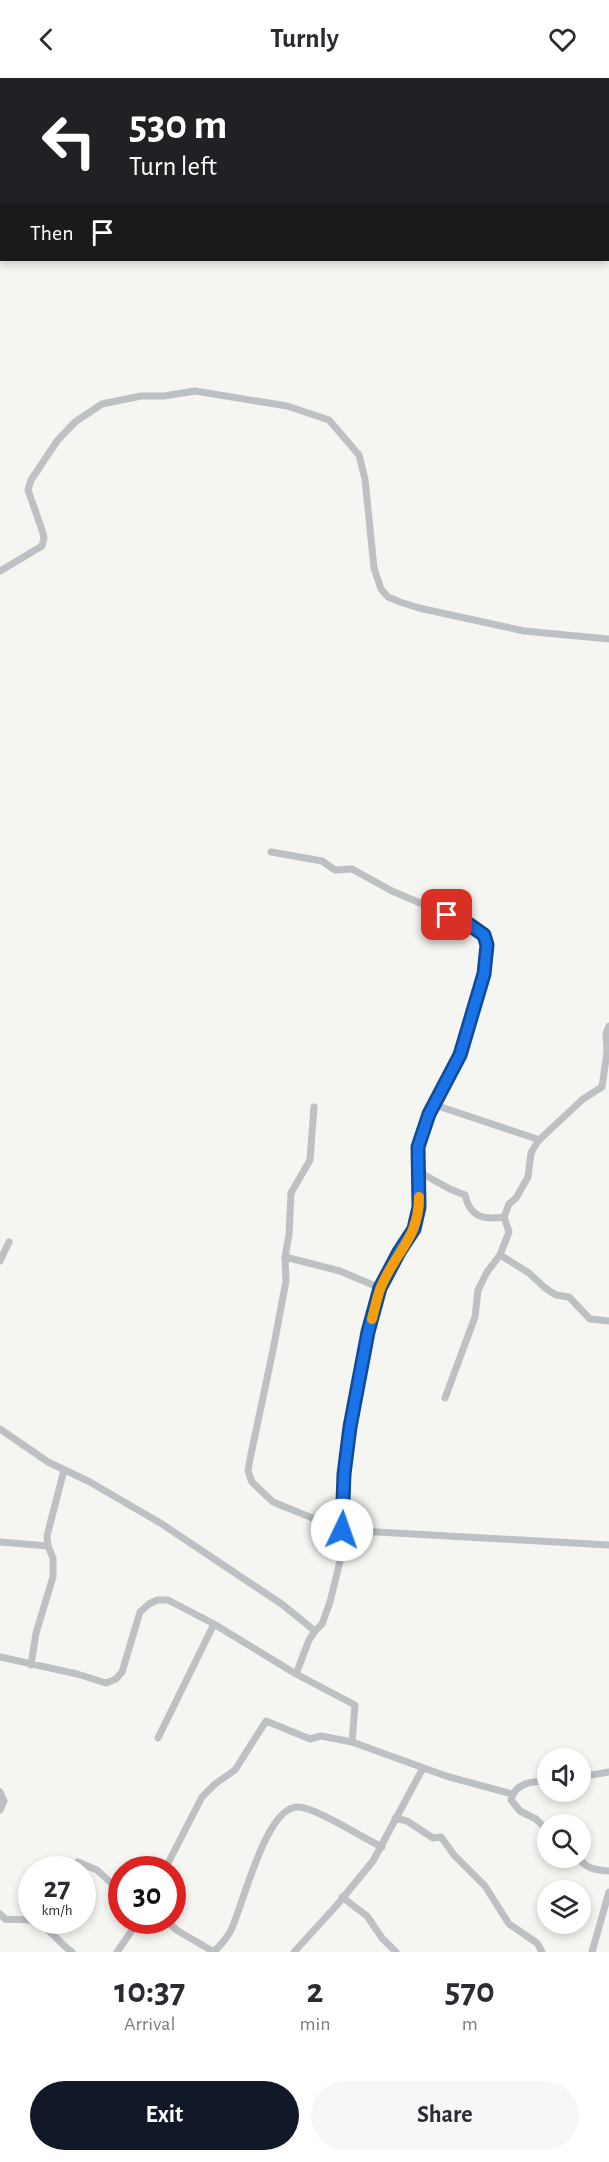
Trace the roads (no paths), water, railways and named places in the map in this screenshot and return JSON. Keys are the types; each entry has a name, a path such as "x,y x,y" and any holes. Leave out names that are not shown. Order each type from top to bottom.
{"street":[{"path":"0,571 42,546 44,538 28,490 31,480 57,441 75,422 102,404 141,396 164,396 195,390 287,406 329,420 359,455 365,479 374,568 381,590 388,597 419,608 525,631 609,639"},
{"path":"271,852 322,861 335,870 352,869 392,891 467,923 484,935 487,945 484,974 467,1035 454,1068 429,1114 418,1147 419,1207 414,1229 380,1288 368,1332 354,1404 344,1474 342,1530 344,1543 330,1602 322,1624 315,1631 296,1674"},
{"path":"445,1398 476,1317 478,1290 487,1272 500,1255 509,1232 504,1217 509,1204 516,1198 528,1177 531,1153 540,1140 583,1099 602,1087 607,1052 606,1034 609,1026"},
{"path":"435,1105 540,1140"},
{"path":"314,1107 310,1160 291,1193 289,1235 285,1257 286,1281 248,1471 252,1482 273,1502 342,1530 609,1545"},
{"path":"419,1172 450,1190 465,1195 468,1208 476,1215 504,1217"},
{"path":"0,1261 9,1242"},
{"path":"500,1255 529,1273 556,1295 569,1297 590,1319 609,1321"},
{"path":"285,1257 340,1271 380,1288"},
{"path":"0,1429 30,1451 153,1518 283,1605 315,1631"},
{"path":"31,1665 36,1634 52,1577 53,1558 47,1536 64,1470"},
{"path":"0,1542 23,1542 48,1546"},
{"path":"0,1657 77,1674 106,1683 116,1679 122,1671 140,1612 157,1600 168,1600 214,1624 296,1674 355,1705 352,1742"},
{"path":"158,1738 214,1624"},
{"path":"172,1856 202,1797 215,1784 236,1770 266,1721 310,1739 321,1736 352,1742 474,1785 512,1794"},
{"path":"294,1952 332,1912 363,1874 382,1846 423,1768"},
{"path":"591,1775 609,1772"},
{"path":"537,1781 529,1781 512,1794 511,1800 513,1805 537,1820"},
{"path":"0,1792 4,1801 0,1810"},
{"path":"183,1934 214,1952 231,1931 252,1871 270,1832 280,1815 290,1808 306,1808 382,1846"},
{"path":"395,1818 407,1821 433,1838 441,1837 454,1855 485,1886 509,1924 537,1943 542,1952"},
{"path":"590,1868 609,1871"},
{"path":"592,1952 609,1892"},
{"path":"342,1897 367,1916 382,1938 396,1952"},
{"path":"0,1914 9,1920 30,1920 45,1927 72,1952"},
{"path":"117,1952 129,1934"}]}
